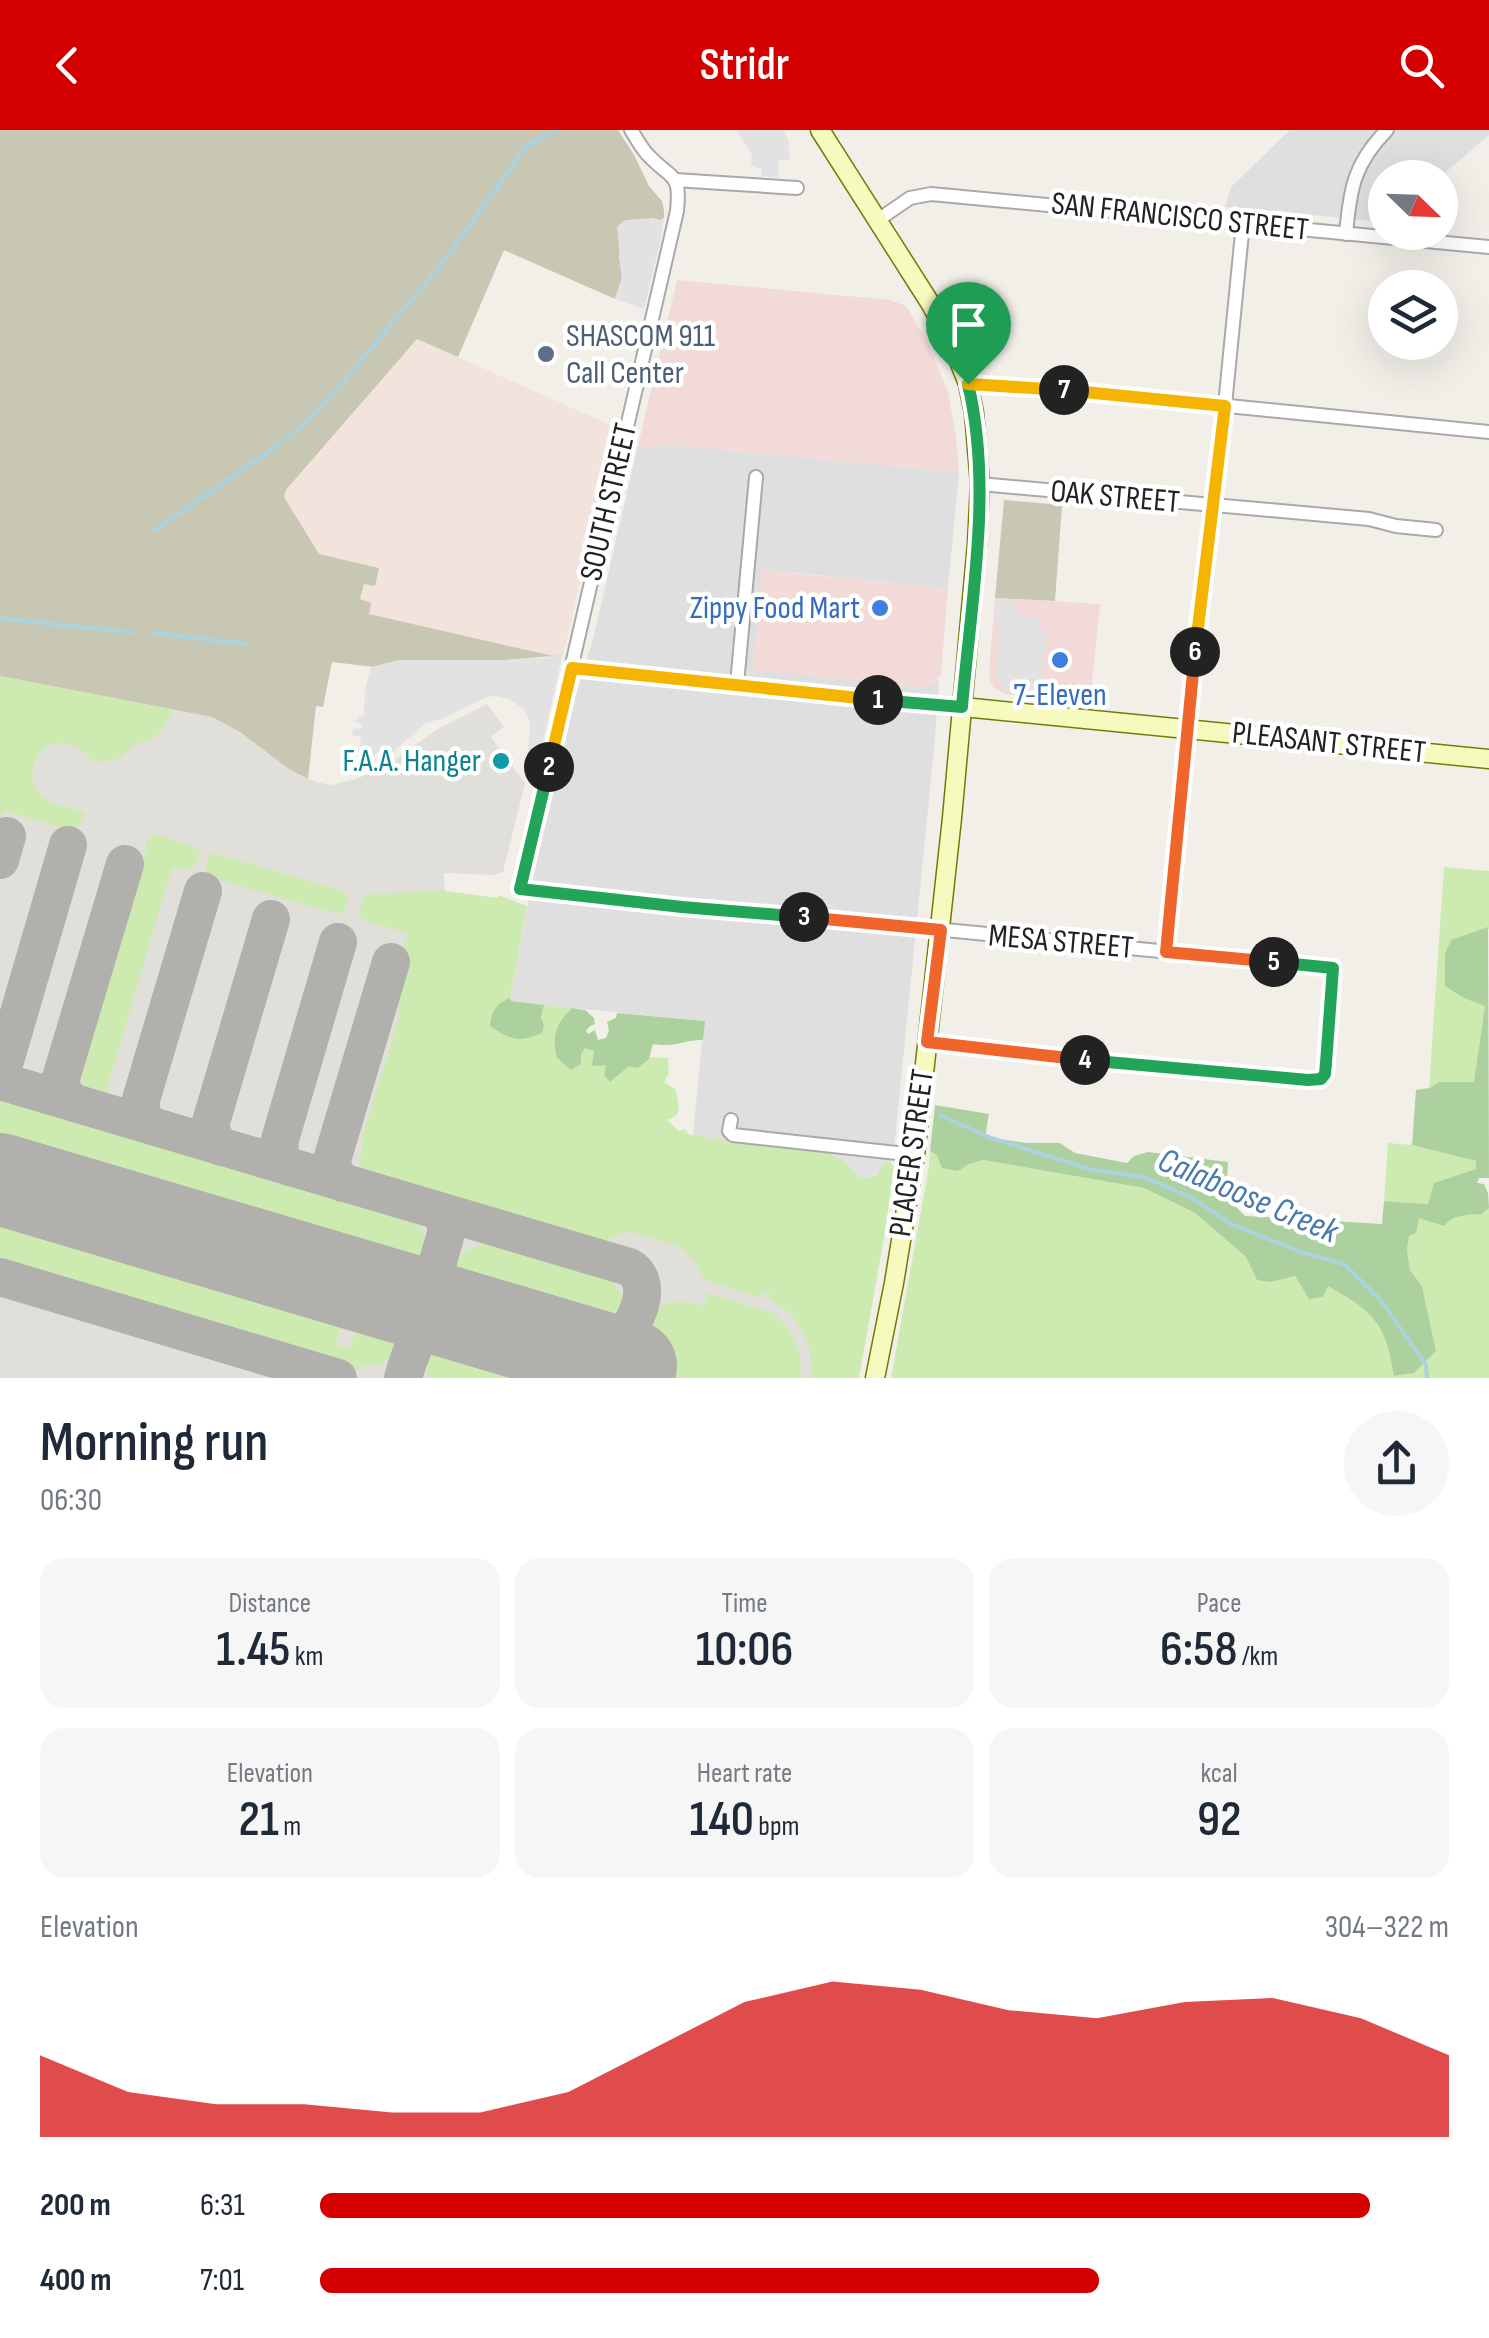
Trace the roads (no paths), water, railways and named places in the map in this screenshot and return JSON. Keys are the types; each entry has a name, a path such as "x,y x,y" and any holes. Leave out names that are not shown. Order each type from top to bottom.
{"main road":[{"name":"PLACER STREET","path":"820,130 943,325 958,356 976,426 980,484 941,930 914,1155 876,1378"},
{"name":"PLEASANT STREET","path":"962,707 1489,759"}],"street":[{"path":"631,130 649,157 675,180 797,188"},
{"path":"1346,234 1356,173 1387,130"},
{"name":"SOUTH STREET","path":"520,889 674,224 678,193 675,180"},
{"name":"SAN FRANCISCO STREET","path":"878,220 910,198 931,194 1489,247"},
{"path":"1166,952 1186,729 1243,224"},
{"path":"968,384 1068,390 1489,432"},
{"path":"736,684 756,477"},
{"name":"OAK STREET","path":"980,484 1369,519 1436,530"},
{"name":"PLEASANT STREET","path":"572,668 962,707"},
{"name":"MESA STREET","path":"520,889 1333,968 1325,1074 1316,1080 1139,1066 927,1042"},
{"path":"730,1120 729,1131 734,1135 914,1155"}],"waterway":[{"path":"154,530 302,426 443,262 527,146 557,130"},
{"path":"0,618 134,633"},
{"path":"153,633 248,644"},
{"name":"Calaboose Creek","path":"940,1115 991,1138 1093,1170 1144,1177 1192,1198 1233,1225 1344,1264 1380,1299 1426,1365 1427,1378"}],"place":[{"name":"SHASCOM 911 Call Center","path":"546,354"},
{"name":"Zippy Food Mart","path":"880,608"},
{"name":"7-Eleven","path":"1060,660"},
{"name":"F.A.A. Hanger","path":"501,761"}]}
